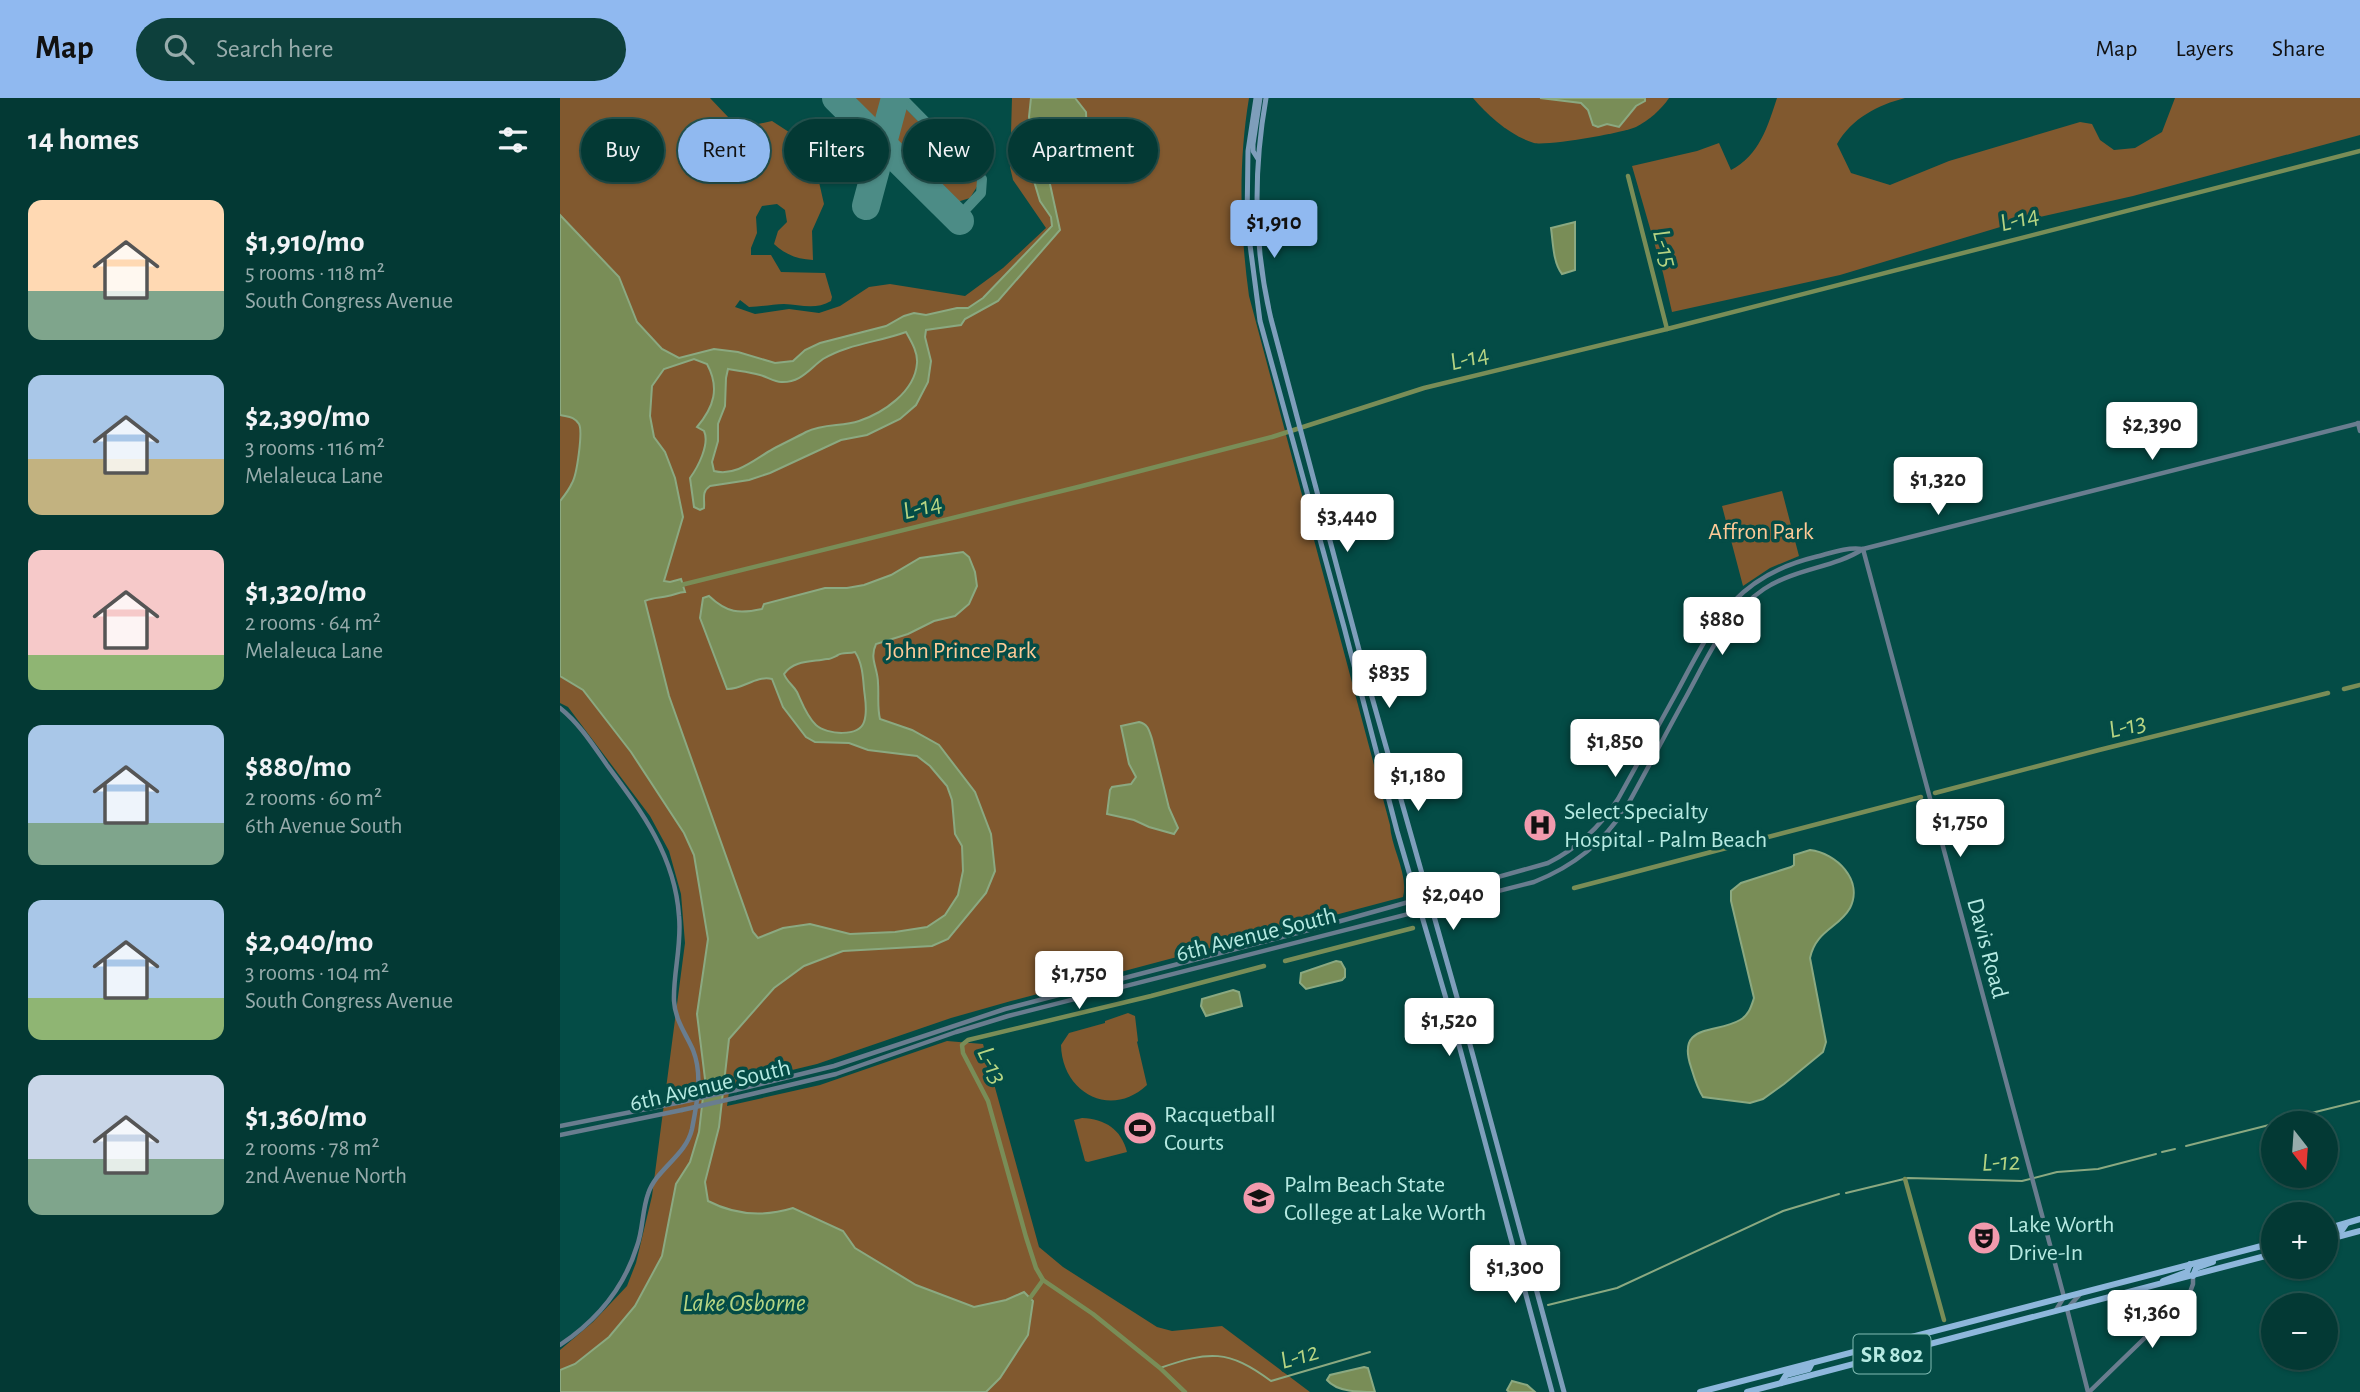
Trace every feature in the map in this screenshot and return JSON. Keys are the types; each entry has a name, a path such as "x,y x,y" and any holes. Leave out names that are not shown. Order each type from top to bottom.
{"main road":[{"path":"1258,98 1253,144 1258,160"},
{"path":"1258,98 1247,177 1250,254 1260,321 1552,1392"},
{"path":"1266,98 1258,160 1257,223 1266,298 1366,676 1564,1392"},
{"path":"1353,660 1360,672 1366,676"},
{"path":"1358,678 1371,692"},
{"path":"2338,1226 2360,1219"},
{"path":"2338,1231 2346,1224"},
{"path":"2338,1237 2360,1231"},
{"name":"SR 802","path":"1700,1392 1722,1389 2261,1245"},
{"path":"2193,1276 2196,1268 2213,1262 2220,1256"},
{"name":"SR 802","path":"1747,1392 2261,1257"},
{"path":"2159,1284 2169,1277 2187,1272 2190,1264"},
{"path":"1781,1383 1786,1376 1809,1369 1812,1363"}],"street":[{"path":"1863,549 2359,423 2360,431"},
{"name":"6th Avenue South","path":"560,1126 682,1102 834,1066 1005,1009 1538,868 1560,858 1588,837 1605,819 1716,622 1740,595 1767,575 1789,565 1851,548 1863,549"},
{"name":"6th Avenue South","path":"560,1135 836,1074 1008,1016 1545,878 1577,860 1613,827 1724,629 1746,603 1785,577 1854,555 1863,549"},
{"name":"Davis Road","path":"1863,549 2064,1297"},
{"path":"560,708 586,736 644,816 667,860 677,901 680,928 674,1001 676,1015 698,1066 699,1082 691,1133 682,1149 650,1188 638,1245 626,1274 598,1314 560,1345"},
{"path":"2081,1293 2067,1309 2088,1392 2173,1312 2192,1289 2193,1276"},
{"path":"2054,1312 2064,1297"}],"green space":[{"name":"John Prince Park","path":"560,98 710,98 730,119 678,119 678,182 770,182 770,121 784,129 784,182 819,182 824,204 812,231 813,260 792,256 774,244 778,231 787,222 785,210 777,204 762,206 756,217 757,233 751,255 771,255 781,272 825,273 832,297 831,301 825,304 814,306 784,304 749,307 740,300 735,307 755,314 789,309 819,313 840,306 869,287 890,284 965,296 1003,268 1046,228 1014,182 1158,182 1158,119 1011,119 1012,98 1249,98 1243,148 1242,197 1249,296 1402,871 1403,897 1011,1001 951,1018 817,1064 730,1085 727,1106 820,1085 947,1041 983,1044 1039,1247 1063,1267 1157,1327 1172,1331 1222,1326 1310,1392 560,1392 560,1350 593,1322 627,1286 636,1263 652,1196 685,943 681,894 669,851 650,816 568,707 560,703"},
{"path":"853,98 885,98 881,119 874,119"},
{"path":"1473,98 1669,98 1662,107 1636,127 1554,143 1534,143 1509,130"},
{"path":"1777,98 1905,98 1866,114 1850,127 1837,144 1851,173 1890,185 1949,161 2080,122 2092,124 2100,140 2114,150 2135,148 2162,132 2175,98 2360,98 2360,135 2133,196 2017,222 1840,275 1672,312 1632,166 1697,151 1719,143 1731,170 1749,157 1761,139"},
{"path":"904,107 916,119 903,119 903,151 891,139 899,110"},
{"path":"934,182 977,182 978,185 970,198 957,202"},
{"name":"Affron Park","path":"1782,491 1799,556 1770,568 1743,586 1722,506"},
{"path":"1128,1013 1135,1016 1137,1042 1147,1085 1133,1095 1119,1100 1104,1100 1091,1096 1079,1088 1070,1076 1061,1045 1069,1033"},
{"name":"Racquetball Courts","path":"1150,1114 1156,1136 1139,1141 1137,1135 1128,1137 1124,1121"},
{"path":"1082,1118 1111,1127 1121,1137 1127,1152 1085,1161 1074,1120"}],"water":[{"name":"Lake Osborne","path":"1031,98 1075,98 1086,112 1086,119 1029,119"},
{"path":"1540,98 1645,98 1645,101 1636,106 1619,127 1607,124 1598,127 1593,125 1588,110 1581,103"},
{"name":"Lake Osborne","path":"1034,182 1050,182 1060,230 998,301 965,319 961,325 926,330 925,337 931,361 928,382 916,405 900,419 867,435 841,440 749,480 710,486 704,493 704,508 700,510 694,507 690,478 704,449 704,431 697,427 711,405 714,389 711,373 707,364 694,359 664,369 652,386 650,416 654,437 665,452 675,478 683,517 664,581 681,579 685,592 645,601 669,696 753,932 758,938 783,928 810,924 850,934 895,932 927,927 945,915 958,895 963,871 962,846 955,834 952,800 947,786 930,766 917,756 868,750 849,743 815,742 806,737 783,707 772,679 760,679 727,689 700,618 703,598 709,596 734,611 754,611 762,609 764,604 825,588 864,585 891,575 920,558 963,552 969,557 977,586 969,604 955,616 934,621 908,634 876,644 874,659 880,719 912,730 939,745 975,792 991,834 995,871 986,893 948,939 932,946 843,951 804,966 774,988 729,1039 719,1127 705,1182 708,1201 718,1206 750,1213 771,1213 793,1208 843,1231 855,1248 916,1285 974,1307 1006,1300 1024,1292 1033,1301 1028,1335 1000,1378 986,1392 560,1392 560,1370 575,1364 609,1337 635,1306 662,1256 676,1184 690,1162 699,1132 705,1079 697,1014 708,939 694,855 684,833 631,752 583,690 560,676 560,501 574,478 580,428 577,421 571,417 560,415 560,215 619,277 637,322 662,349 679,358 714,349 738,352 775,363 793,361 805,350 820,343 886,326 914,313 926,315 968,308 983,298 1052,226 1051,217 1040,201","holes":["906,332 914,347 917,363 910,383 896,400 878,413 859,421 819,427 738,469 730,472 714,471 712,462 718,441 718,424 725,406 728,369 788,382 800,378 833,354","855,652 859,660 866,709 861,727 842,733 827,731 816,725 784,674 798,664 830,659 842,654"]},
{"path":"1575,222 1575,270 1562,274 1555,258 1551,228"},
{"path":"1139,722 1146,726 1152,739 1169,808 1178,828 1174,834 1107,814 1112,787 1131,784 1136,777 1129,764 1121,726"},
{"path":"1810,850 1820,852 1838,862 1850,878 1853,888 1850,908 1817,941 1810,958 1826,1042 1823,1052 1763,1099 1750,1103 1703,1097 1691,1067 1689,1043 1701,1032 1743,1018 1754,998 1731,901 1731,891 1741,883 1791,867 1794,865 1794,855"},
{"path":"1336,961 1341,962 1345,969 1345,977 1342,980 1306,989 1300,983 1301,973"},
{"path":"1233,990 1239,992 1242,1006 1206,1016 1201,1006 1202,999"},
{"path":"1368,1368 1375,1392 1342,1389 1327,1380 1330,1375"},
{"path":"1512,1381 1527,1385 1535,1392 1509,1392 1507,1390"}],"waterway":[{"name":"L-14","path":"677,586 1272,437 1424,388 1667,329 2360,151"},
{"name":"L-15","path":"1628,176 1667,329"},
{"name":"L-13","path":"2344,689 2360,685"},
{"name":"L-13","path":"1935,793 2328,693"},
{"name":"L-13","path":"1745,843 1921,797"},
{"name":"L-13","path":"1574,888 1734,846"},
{"name":"L-13","path":"1285,961 1413,928"},
{"name":"L-13","path":"1185,1392 1160,1368 1093,1314 1043,1280 1026,1237 988,1101 963,1053 962,1045 968,1040 1264,966"},
{"name":"L-12","path":"2319,1111 2360,1101"},
{"name":"L-12","path":"2186,1146 2261,1127"},
{"name":"L-12","path":"2162,1152 2175,1149"},
{"name":"L-12","path":"1846,1193 1908,1178 2022,1181 2057,1172 2098,1169 2156,1154"},
{"path":"1905,1179 1944,1320"},
{"name":"L-12","path":"1548,1305 1617,1288 1783,1211 1839,1194"},
{"path":"1030,1298 1043,1280"},
{"name":"L-12","path":"1160,1368 1192,1358 1218,1356 1242,1363 1271,1381 1370,1352"}],"taxiway":[{"path":"902,98 982,179 981,193 965,210 954,215"}],"runway":[{"path":"836,98 960,221"},
{"path":"866,206 895,98"}],"place":[{"name":"Select Specialty Hospital - Palm Beach","path":"1540,825"},
{"name":"Racquetball Courts","path":"1140,1128"},
{"name":"Palm Beach State College at Lake Worth","path":"1259,1198"},
{"name":"Lake Worth Drive-In","path":"1984,1238"}]}
